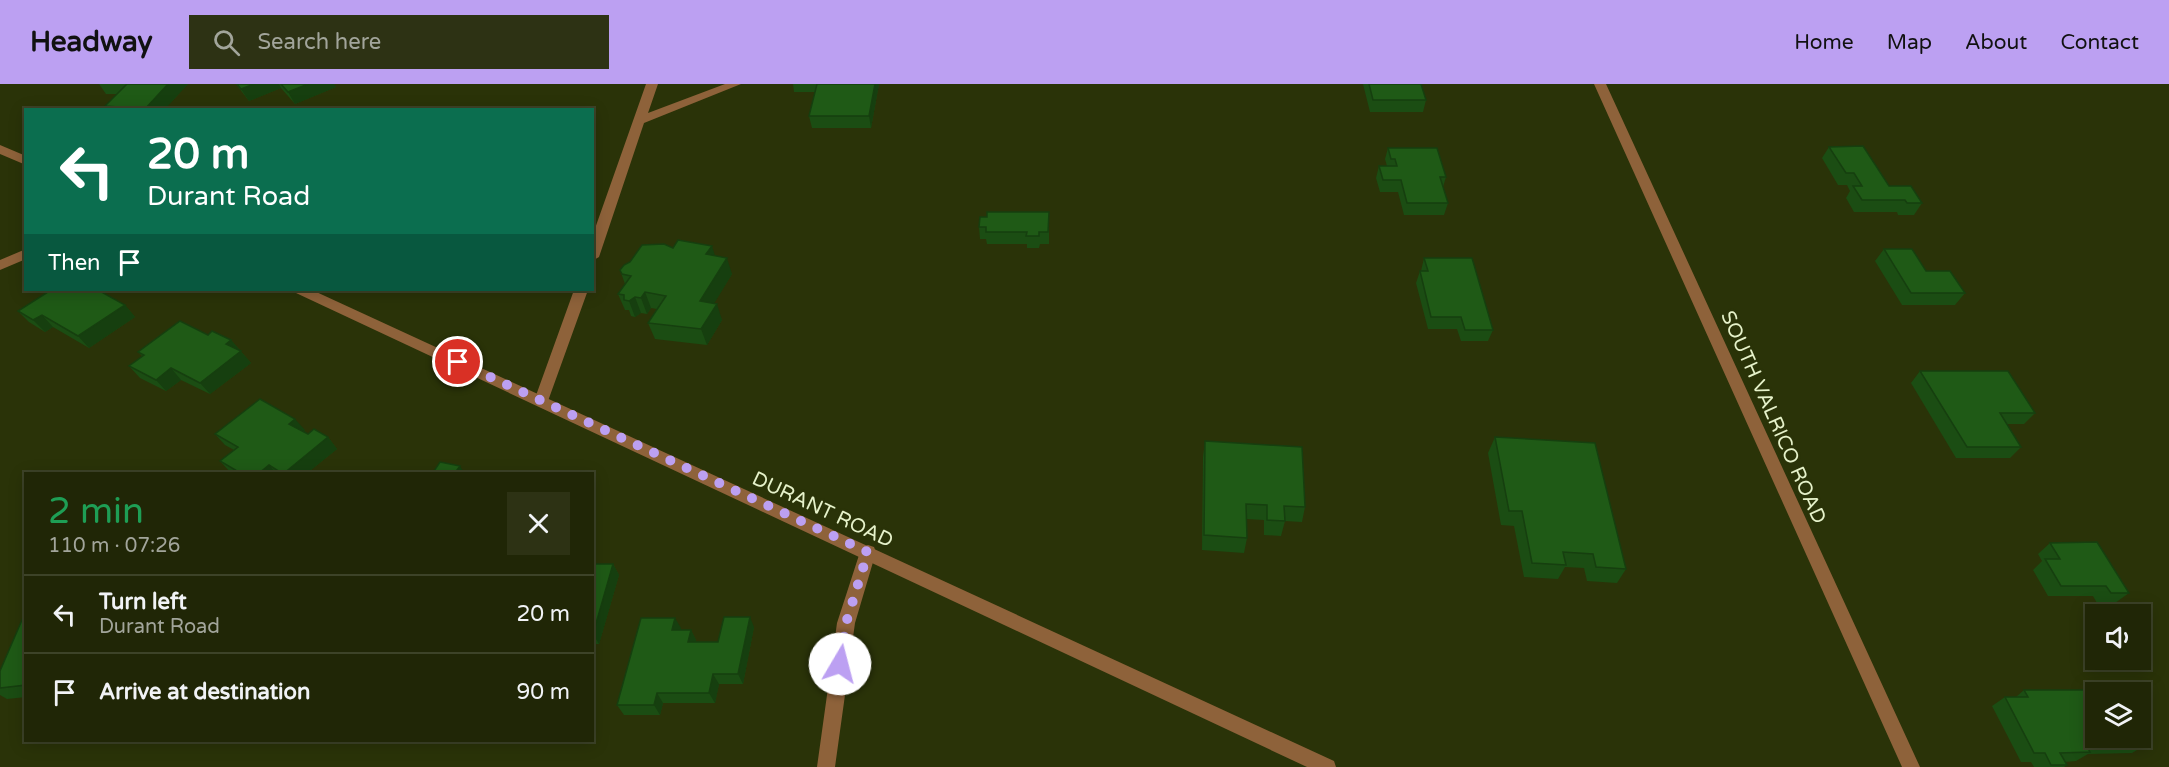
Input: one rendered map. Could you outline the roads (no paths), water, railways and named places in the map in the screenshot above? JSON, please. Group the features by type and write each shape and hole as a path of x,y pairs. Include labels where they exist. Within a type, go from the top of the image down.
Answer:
{"street":[{"path":"594,251 652,84"},
{"path":"704,96 710,84"},
{"path":"639,121 735,84"},
{"name":"SOUTH VALRICO ROAD","path":"1599,84 1911,767"},
{"path":"0,149 24,160"},
{"path":"0,265 24,254"},
{"name":"DURANT ROAD","path":"303,291 1327,767"},
{"path":"541,401 581,291"},
{"path":"826,767 846,623 868,552"}]}
